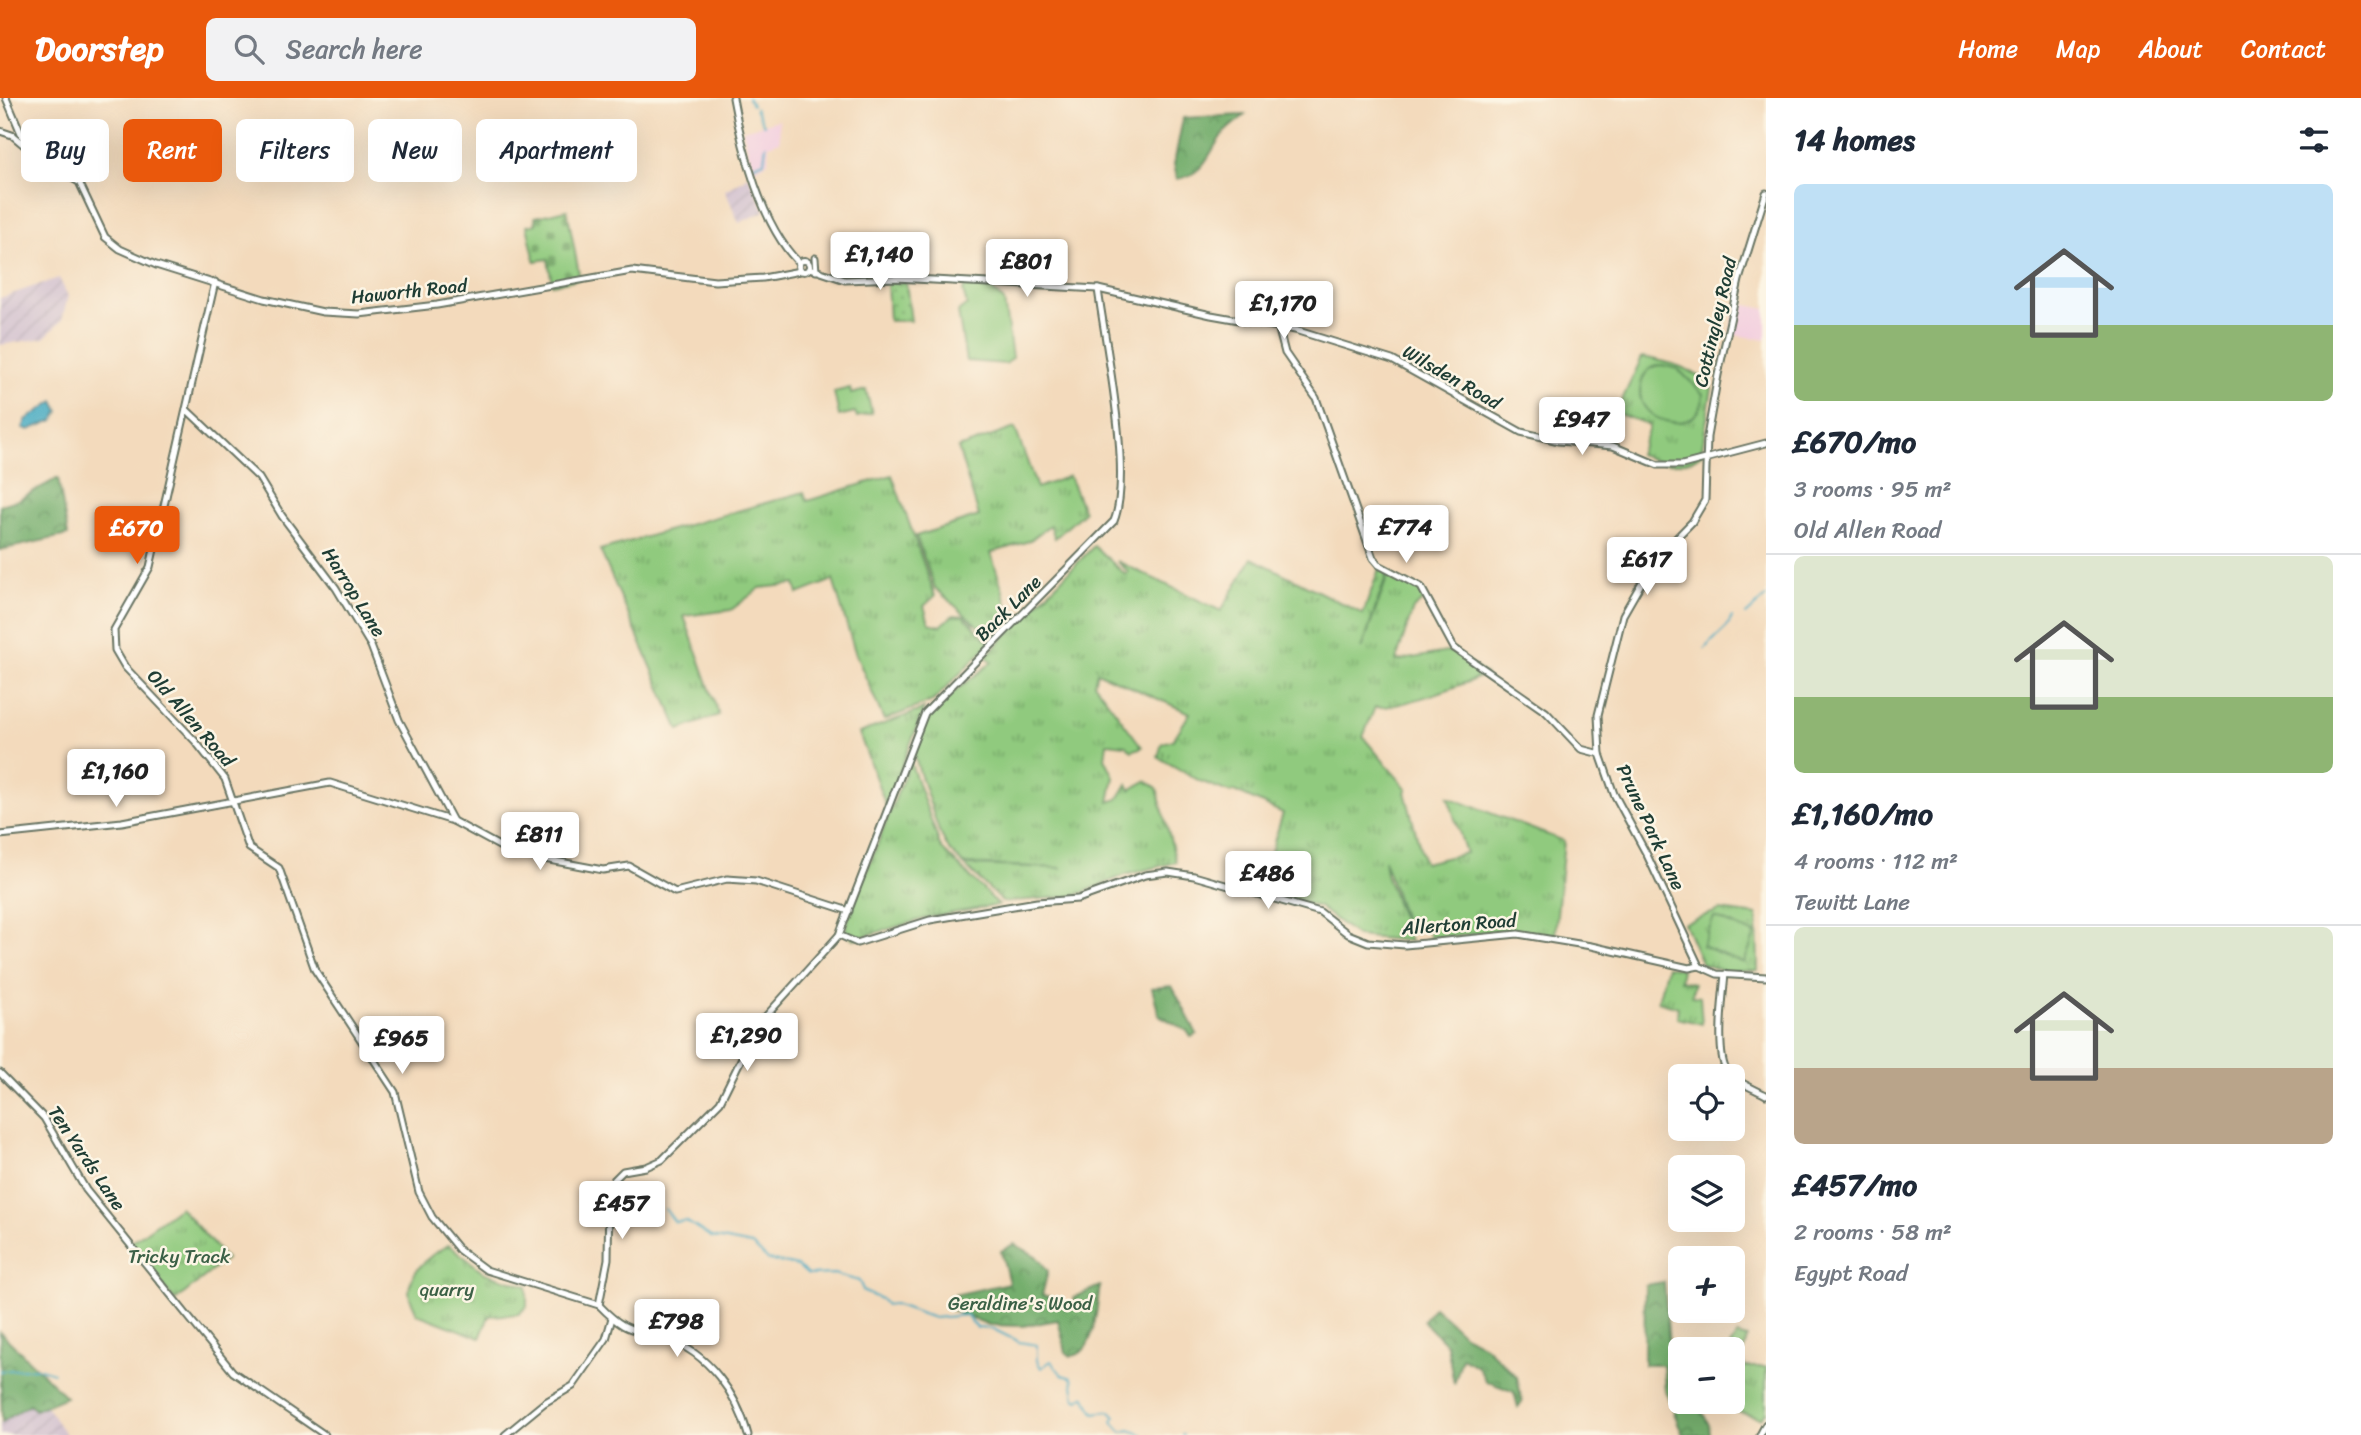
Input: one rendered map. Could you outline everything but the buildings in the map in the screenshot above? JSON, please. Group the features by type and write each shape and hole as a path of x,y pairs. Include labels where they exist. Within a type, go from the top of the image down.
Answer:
{"street":[{"path":"6,98 21,134"},
{"path":"733,98 748,169 780,236 799,263 800,271"},
{"name":"Haworth Road","path":"0,131 12,135 21,143"},
{"name":"Haworth Road","path":"79,182 105,237 112,244 147,261 277,302 338,314 359,314 478,299 632,271 715,281 764,278 809,268"},
{"name":"Cottingley Road","path":"1600,754 1598,715 1623,615 1661,551 1692,522 1706,493 1707,437 1727,332 1753,230 1766,192"},
{"path":"814,258 816,271"},
{"path":"799,263 807,262 809,268 845,280 896,278 1098,289"},
{"name":"Old Allen Road","path":"215,282 149,573 118,620 113,642 125,667 220,772 249,848 256,856 274,863 283,875 294,918 315,970 395,1092 419,1192 432,1217 459,1250 486,1270 600,1305"},
{"name":"Wilsden Road","path":"1098,289 1211,315 1278,326 1392,360 1521,432 1559,441 1613,446 1658,465 1676,466 1706,460"},
{"name":"Back Lane","path":"600,1305 608,1259 610,1186 618,1176 630,1169 646,1167 662,1160 720,1102 758,1025 839,935 925,713 1108,530 1118,512 1119,464 1098,289"},
{"name":"Prune Park Lane","path":"1278,326 1285,353 1316,398 1373,558 1420,587 1454,648 1546,712 1581,749 1600,754 1614,794 1647,855 1699,966"},
{"name":"Harrop Lane","path":"186,409 259,478 282,516 336,588 371,646 399,720 453,821"},
{"path":"1706,460 1766,443"},
{"path":"0,835 122,821 234,803 330,783 453,821 512,853 603,870 629,866 676,892 727,879 756,881 849,911"},
{"name":"Allerton Road","path":"839,935 857,943 930,920 1037,902 1078,900 1145,875 1168,872 1194,876 1320,912 1348,934 1368,942 1405,945 1518,934 1591,946 1689,968 1699,966 1706,971 1766,977"},
{"path":"1725,974 1722,1006 1724,1062 1728,1073 1766,1095"},
{"name":"Ten Yards Lane","path":"0,1073 44,1118 86,1191 233,1372 325,1435"},
{"path":"600,1305 626,1329 664,1339 706,1360 718,1376 748,1435"},
{"path":"505,1435 544,1403 573,1386 606,1339 612,1318"},
{"path":"1760,1435 1766,1424"}],"shaded area":[{"path":"779,120 780,141 769,145 768,162 753,170 743,130"},
{"path":"747,174 765,211 739,223 725,190 745,179"},
{"path":"59,278 68,296 62,320 44,338 0,345 0,298"},
{"path":"1736,303 1766,309 1766,340 1730,334"},
{"path":"30,1404 35,1410 46,1406 66,1435 0,1435 0,1422"}],"green space":[{"path":"1245,115 1223,134 1200,168 1177,179 1174,164 1183,118"},
{"path":"567,210 580,279 552,284 548,259 535,261 527,226 536,224 535,217"},
{"path":"887,282 906,282 911,321 889,321"},
{"path":"965,286 990,287 1004,301 1012,358 1006,364 966,361 958,312 967,305 963,291"},
{"path":"1642,357 1689,370 1712,388 1701,454 1694,459 1670,463 1639,454 1650,425 1616,413"},
{"path":"1662,365 1678,369 1703,394 1700,409 1691,418 1680,422 1667,421 1645,408 1640,396 1643,377 1649,370"},
{"path":"850,388 851,394 866,390 872,413 857,417 855,412 839,416 834,392"},
{"path":"1015,428 1037,488 1069,476 1084,512 1055,538 1050,525 1029,541 991,553 1012,620 994,640 935,588 916,536 979,516 958,448"},
{"path":"892,475 935,596 924,606 929,623 941,626 953,615 964,616 990,643 933,701 884,720 856,655 833,580 798,594 795,584 760,588 731,610 684,616 719,715 679,730 600,550 804,492 807,501"},
{"path":"58,478 68,535 0,550 0,505 18,500"},
{"path":"1094,546 1126,575 1128,572 1117,561 1221,611 1252,558 1363,614 1379,569 1387,573 1362,649 1388,575 1419,589 1424,600 1413,609 1396,661 1452,651 1485,674 1413,701 1375,707 1363,737 1407,789 1405,792 1424,863 1466,853 1448,797 1564,841 1555,935 1510,931 1430,938 1427,923 1406,926 1384,859 1386,874 1410,941 1357,936 1319,907 1259,890 1283,813 1234,791 1231,793 1200,781 1158,757 1162,743 1173,740 1190,713 1097,672 1094,683 1142,747 1132,751 1126,745 1107,743 1105,758 1114,777 1109,802 1118,799 1127,784 1130,790 1146,781 1157,788 1176,862 1125,875 1074,896 1003,902 964,865 1062,868 963,864 949,850 939,831 913,752 928,713 992,662 986,656"},
{"path":"924,709 886,806 859,733"},
{"path":"910,761 941,848 999,905 930,917 854,939 845,934 847,922"},
{"path":"1720,910 1757,915 1758,971 1724,971 1702,964 1684,923"},
{"path":"1714,917 1755,934 1744,963 1702,946"},
{"path":"1667,966 1682,969 1680,980 1694,983 1692,996 1700,997 1702,1024 1677,1018 1678,1007 1658,1001"},
{"path":"1172,986 1197,1034 1191,1037 1187,1031 1159,1015 1152,988"},
{"name":"Tricky Track","path":"180,1207 226,1259 175,1301 129,1244"},
{"name":"Geraldine's Wood","path":"1014,1244 1036,1256 1048,1271 1042,1295 1058,1299 1066,1309 1075,1304 1074,1297 1100,1286 1090,1339 1079,1354 1071,1356 1066,1352 1058,1320 1023,1326 989,1325 947,1308 949,1296 1009,1283 1001,1251"},
{"name":"quarry","path":"449,1245 485,1273 527,1286 527,1306 519,1314 489,1316 480,1338 417,1314 410,1298 411,1281 428,1259"},
{"path":"1664,1282 1668,1337 1668,1398 1663,1365 1644,1365 1645,1285"},
{"path":"1434,1307 1464,1335 1485,1346 1517,1377 1522,1402 1518,1407 1514,1392 1486,1381 1478,1367 1462,1358 1454,1384 1447,1345 1423,1321"},
{"path":"0,1332 66,1397 35,1410 30,1404 2,1422"},
{"path":"1745,1367 1766,1367 1766,1412 1761,1418 1745,1414"},
{"path":"1675,1414 1703,1414 1709,1425 1710,1435 1683,1435"}],"water":[{"path":"54,401 59,411 54,420 29,430 23,428 26,420"}],"waterway":[{"path":"748,98 752,105"},
{"path":"755,108 764,125"},
{"path":"752,166 764,161 766,145"},
{"path":"1746,615 1766,597"},
{"path":"1705,648 1727,627 1732,617"},
{"path":"665,1209 675,1222 686,1221 711,1237 752,1245 768,1260 798,1266 808,1275 834,1274 859,1281 864,1292 881,1299 886,1305 894,1304 934,1318 966,1315 977,1328 993,1329 1019,1342 1037,1345 1037,1361 1041,1368 1051,1361 1062,1375 1072,1378 1075,1398 1079,1400 1084,1396 1094,1413 1109,1411 1115,1417 1112,1421 1122,1432 1130,1430 1143,1435"},
{"path":"0,1371 37,1368 54,1373"}]}
